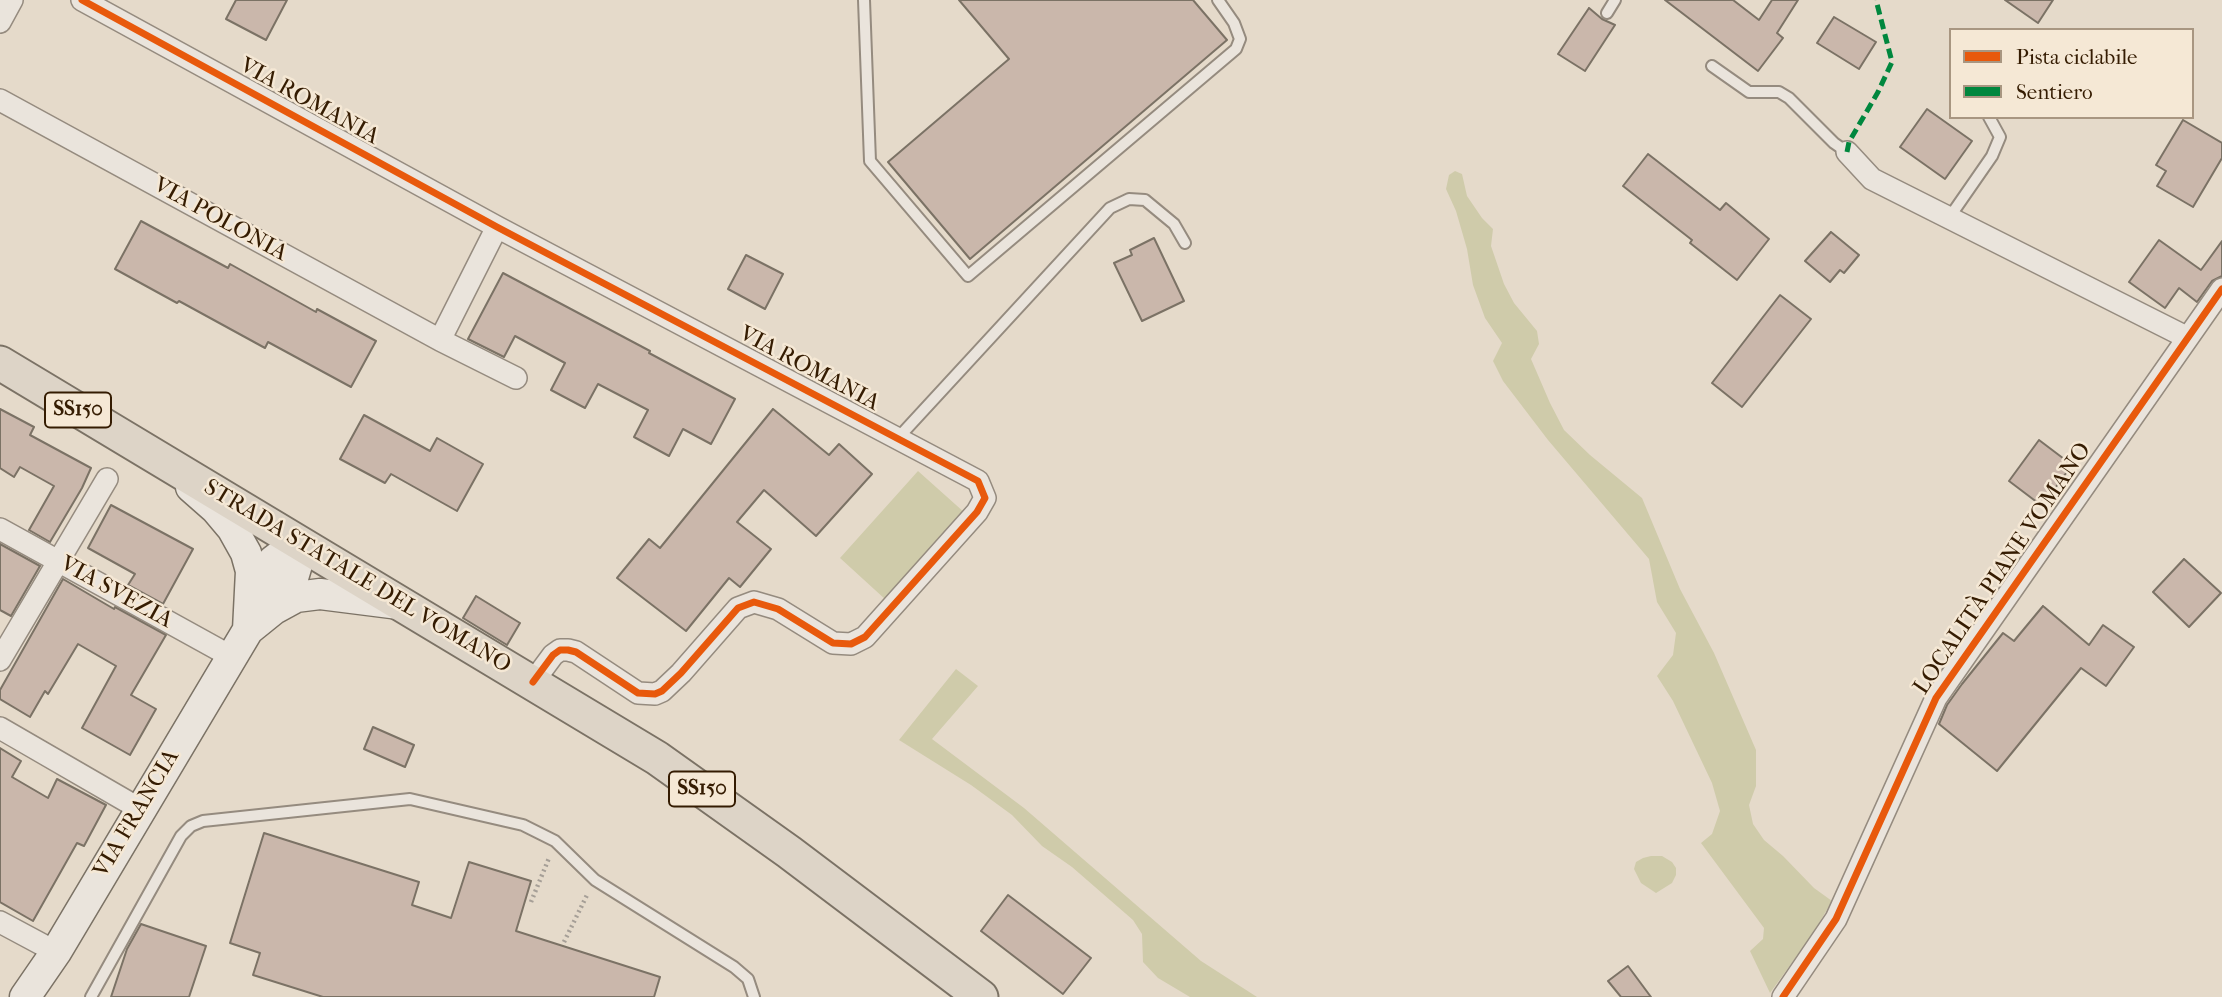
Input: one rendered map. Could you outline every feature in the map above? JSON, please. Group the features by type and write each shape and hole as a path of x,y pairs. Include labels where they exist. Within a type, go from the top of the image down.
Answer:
{"main road":[{"name":"STRADA STATALE DEL VOMANO","path":"0,363 657,758 981,997"},
{"path":"156,457 216,509 232,528 246,553 262,601"},
{"name":"VIA FRANCIA","path":"25,997 56,952 248,630 262,601 273,561 299,541"},
{"name":"VIA FRANCIA","path":"262,601 320,594 406,606"}],"street":[{"path":"0,22 12,0"},
{"name":"VIA ROMANIA","path":"82,0 497,227 978,481 985,498 977,512 865,637 851,644 833,643 778,609 754,602 738,607 681,673 655,694 638,693 576,652 568,650 560,650 553,655 533,682"},
{"name":"VIA POLONIA","path":"0,100 439,340 516,378"},
{"path":"1847,152 1872,179 2186,337"},
{"path":"439,340 497,227"},
{"name":"LOCALITÀ PIANE VOMANO","path":"1783,997 1836,919 1936,698 2222,289"},
{"path":"0,660 107,479"},
{"name":"VIA SVEZIA","path":"0,529 232,656"},
{"path":"0,728 140,809"},
{"path":"0,922 56,952"}],"lane":[{"path":"864,0 870,161 968,276 1236,49 1240,39 1234,23 1218,0"},
{"path":"1607,13 1615,0"},
{"path":"1713,66 1749,92 1779,92 1789,98 1834,143 1847,152"},
{"path":"1948,218 1992,156 2000,137 1990,119"},
{"path":"898,438 1110,208 1129,199 1145,200 1174,224 1185,243"},
{"path":"91,997 181,836 191,826 203,821 410,799 523,825 555,841 595,880 734,967 748,979 754,997"}],"path":[{"path":"531,902 555,841"},
{"path":"564,942 595,880"}],"shaded area":[{"path":"1455,171 1462,174 1467,196 1493,229 1491,246 1504,284 1514,303 1537,331 1539,344 1531,359 1564,430 1642,498 1680,589 1714,653 1756,750 1756,786 1749,805 1753,824 1764,840 1814,888 1832,901 1812,935 1770,993 1750,951 1763,939 1764,928 1701,843 1712,834 1720,811 1712,783 1673,701 1657,676 1673,655 1676,633 1657,602 1649,559 1548,440 1503,381 1493,361 1502,343 1485,318 1473,285 1467,249 1456,211 1446,189 1449,175"},
{"path":"918,471 965,513 886,600 840,558"},
{"path":"956,669 978,686 932,739 1024,808 1201,961 1257,997 1190,997 1158,978 1143,962 1142,934 1133,920 1072,867 1042,846 1012,815 971,785 899,740"},
{"path":"1651,856 1662,856 1676,868 1672,883 1656,893 1641,883 1634,869 1636,862"}],"building":[{"path":"236,0 287,0 266,40 226,19"},
{"path":"959,0 1193,0 1227,40 970,259 888,162 1009,59"},
{"path":"1665,0 1733,0 1759,20 1772,0 1798,0 1777,33 1783,38 1758,71"},
{"path":"2005,0 2053,0 2038,23"},
{"path":"1589,8 1615,25 1585,71 1558,54"},
{"path":"1834,17 1876,42 1859,69 1817,43"},
{"path":"1927,109 1972,141 1945,179 1900,147"},
{"path":"2183,120 2222,143 2222,158 2193,207 2157,186 2166,171 2156,165"},
{"path":"1648,154 1720,210 1726,203 1769,239 1737,280 1690,243 1692,240 1623,186"},
{"path":"141,221 228,268 230,264 316,312 317,309 376,341 351,387 268,342 265,348 115,269"},
{"path":"1831,232 1859,255 1844,273 1840,270 1830,282 1805,261"},
{"path":"1154,238 1184,301 1142,321 1114,263 1132,255 1130,250"},
{"path":"2159,240 2201,270 2222,241 2222,276 2212,281 2197,302 2179,288 2165,308 2129,282"},
{"path":"746,255 783,274 765,309 728,289"},
{"path":"503,273 735,399 711,444 683,429 669,456 634,437 648,410 598,384 585,408 551,390 565,363 515,336 504,357 468,339"},
{"path":"1780,295 1811,319 1742,407 1712,383"},
{"path":"0,409 34,427 30,435 91,468 50,542 29,530 54,486 20,467 14,477 0,468"},
{"path":"773,409 829,455 839,444 872,474 816,536 764,490 737,522 771,549 740,587 729,578 686,631 617,578 649,539 660,548"},
{"path":"364,415 430,451 437,438 483,464 457,511 391,474 385,483 340,459"},
{"path":"2039,440 2072,465 2042,506 2009,481"},
{"path":"111,505 193,549 163,604 128,585 135,574 88,548"},
{"path":"0,544 40,566 11,616 0,610"},
{"path":"2184,559 2221,593 2189,627 2153,592"},
{"path":"63,579 166,635 131,695 156,709 130,755 82,728 116,666 78,644 48,694 45,691 30,717 0,699 0,690"},
{"path":"476,596 520,623 507,645 463,618"},
{"path":"2043,606 2089,645 2103,625 2134,647 2106,686 2081,668 1997,771 1939,724 1947,705 2003,633 2014,641"},
{"path":"373,727 414,745 405,767 364,749"},
{"path":"0,748 21,761 12,777 48,798 57,779 106,805 84,846 77,843 33,921 0,902"},
{"path":"264,833 419,882 412,905 451,918 469,862 531,881 516,931 660,977 654,997 323,997 253,975 260,953 230,943"},
{"path":"1008,895 1091,958 1063,994 981,931"},
{"path":"141,924 206,946 189,997 111,997 127,949"},
{"path":"1628,966 1651,997 1621,997 1608,981"}],"marked path":[{"path":"1847,152 1849,142 1892,62 1876,0"}],"cycle path":[{"path":"82,0 497,227 978,481 985,498 977,512 865,637 851,644 833,643 778,609 754,602 738,608 681,673 655,694 638,693 576,652 568,650 560,650 553,655 533,682"},
{"path":"1783,997 1836,919 1936,698 2222,289"}]}
